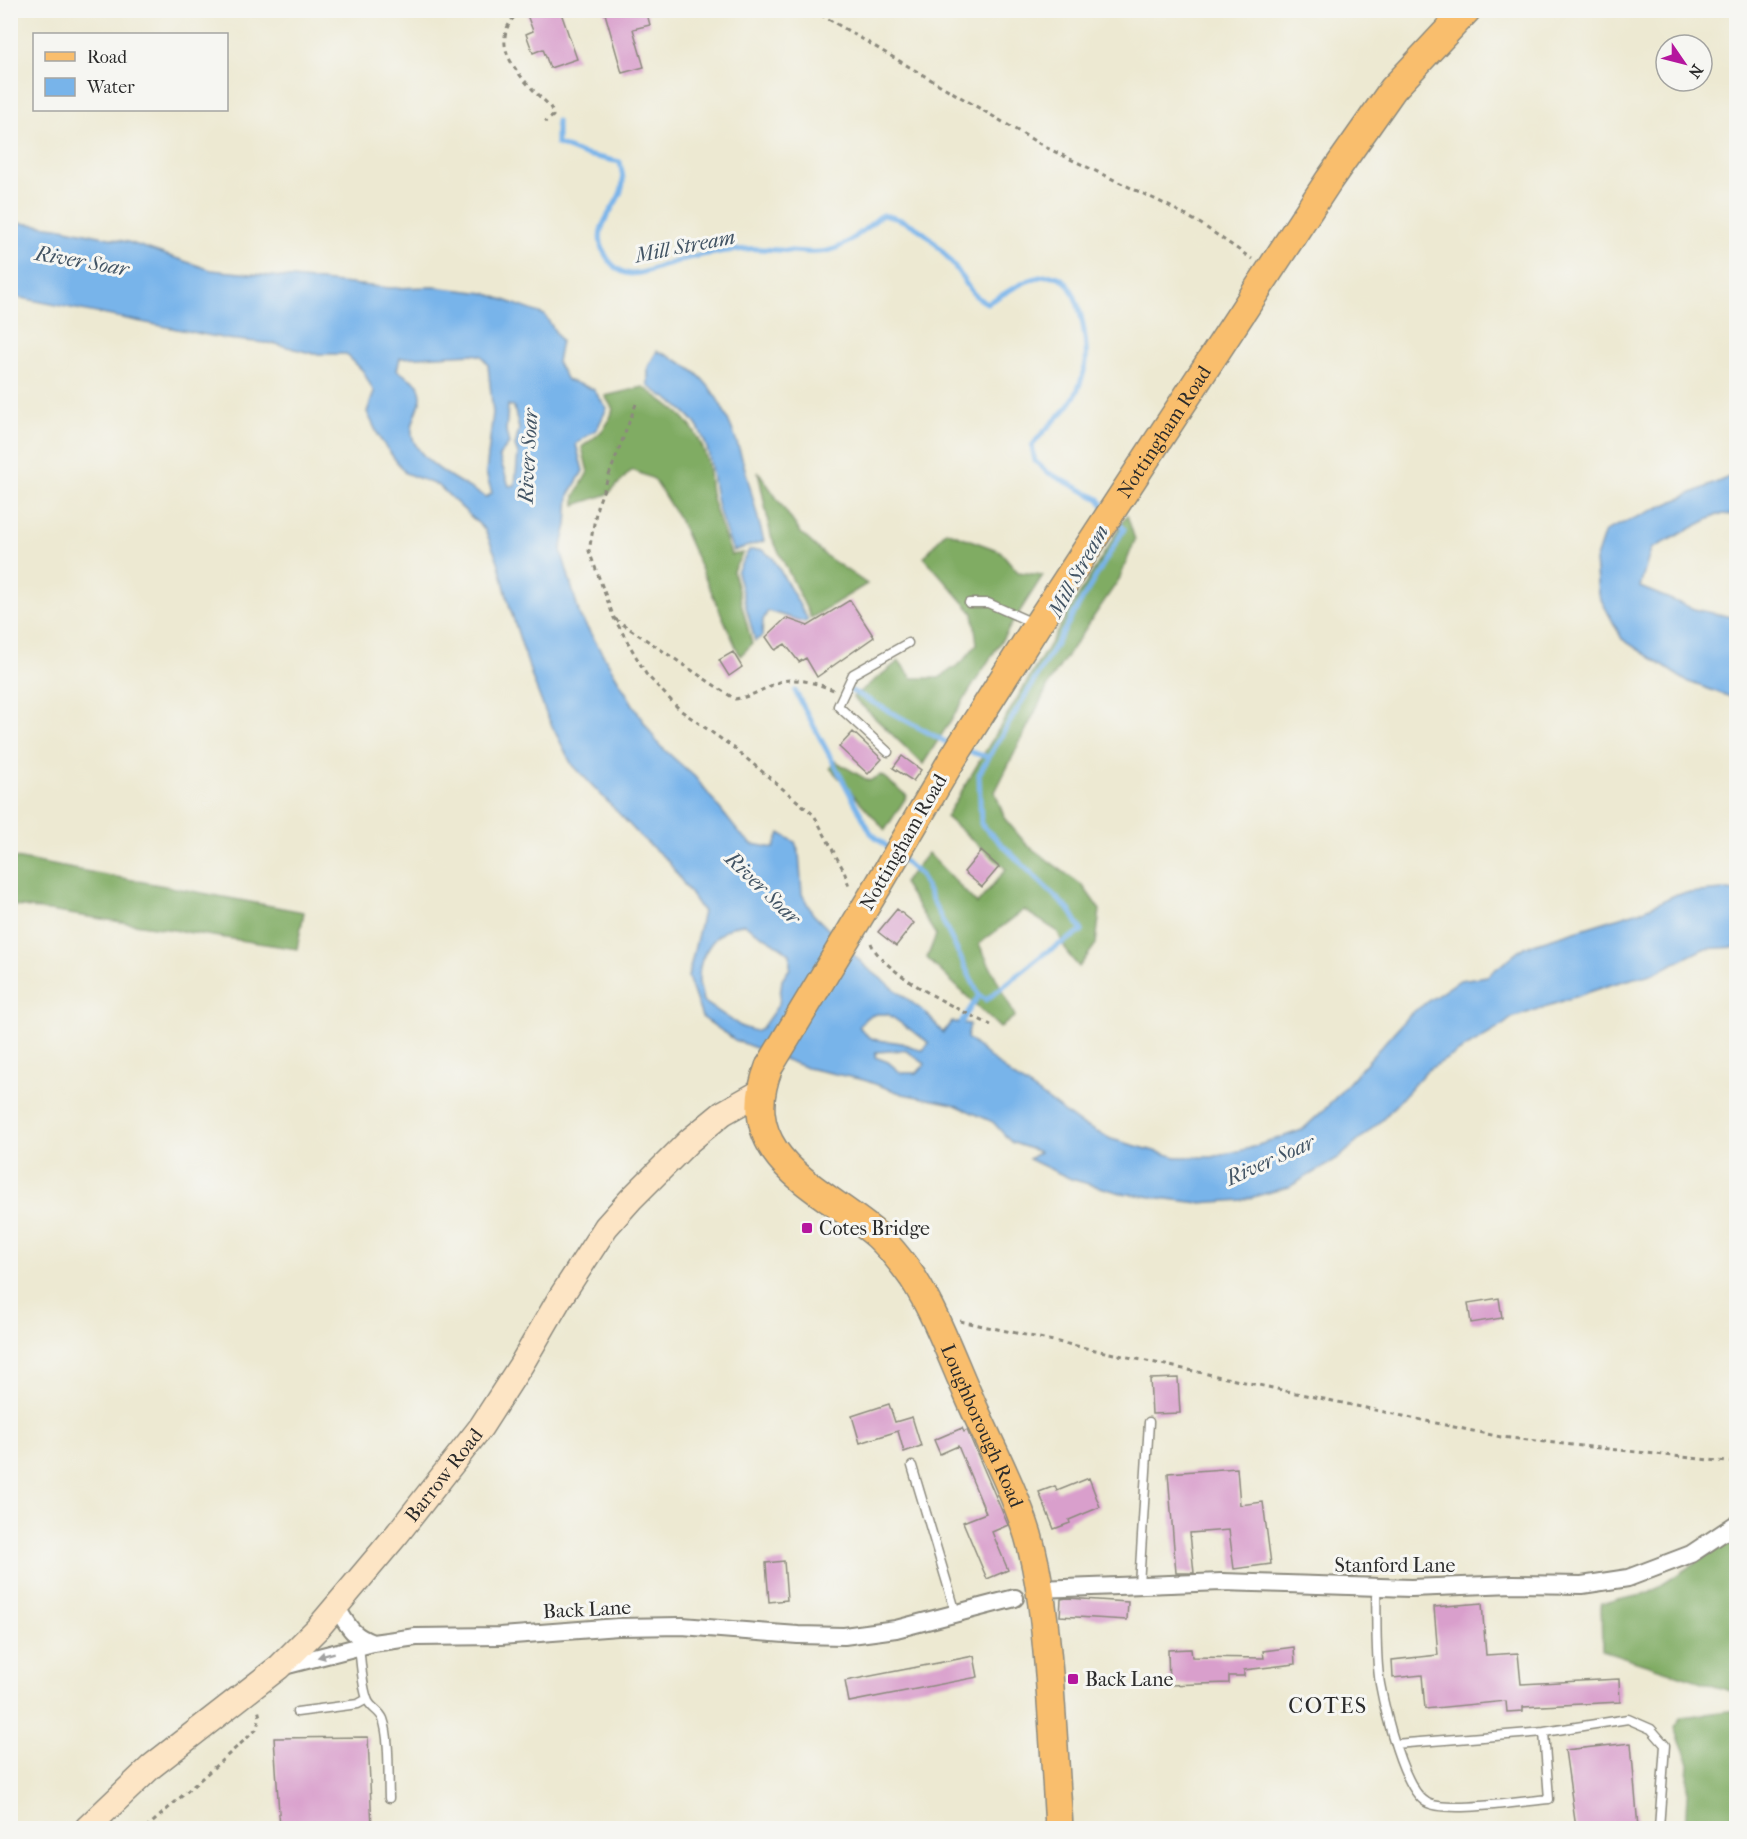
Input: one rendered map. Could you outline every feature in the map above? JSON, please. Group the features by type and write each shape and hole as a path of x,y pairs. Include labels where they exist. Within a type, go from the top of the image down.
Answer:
{"main road":[{"name":"Nottingham Road","path":"765,1079 965,738 1097,532 1372,117 1393,89 1467,10"},
{"name":"Loughborough Road","path":"765,1079 760,1105 765,1134 779,1158 820,1195 879,1237 913,1279 932,1315 1019,1509 1032,1553 1027,1593 1053,1732 1059,1828"},
{"name":"Barrow Road","path":"87,1828 152,1766 255,1687 300,1648 399,1533 481,1427 606,1227 630,1199 689,1142 765,1079"}],"street":[{"name":"Stanford Lane","path":"1027,1593 1221,1582 1411,1588 1513,1584 1582,1585 1628,1578 1691,1554 1737,1524"},
{"name":"Back Lane","path":"279,1667 366,1645 416,1637 500,1636 618,1627 671,1626 844,1636 896,1629 1027,1593"},
{"path":"336,1608 352,1632 366,1645"}],"lane":[{"path":"969,603 988,603 1037,625"},
{"path":"888,752 838,706 853,674 908,643"},
{"path":"1138,1585 1149,1422"},
{"path":"912,1466 956,1613"},
{"path":"1376,1587 1380,1683 1405,1774 1415,1791 1426,1803 1446,1808 1549,1798 1544,1732"},
{"path":"366,1645 367,1699 383,1719 389,1798"},
{"path":"297,1712 358,1704 367,1699"},
{"path":"1395,1744 1544,1732 1628,1719 1651,1729 1665,1745 1659,1828"}],"path":[{"path":"520,10 509,25 504,40 508,56 518,72 552,107 554,116 545,122"},
{"path":"813,10 1045,147 1169,206 1201,224 1270,272"},
{"path":"636,404 597,507 589,551 614,618 646,674 680,710 734,748 814,815 844,871 852,893"},
{"path":"614,618 735,699 747,698 782,681 811,681 844,693"},
{"path":"869,937 873,948 892,968 936,998 991,1025"},
{"path":"932,1315 1501,1437 1737,1463"},
{"path":"146,1828 256,1730 260,1717 255,1687"}],"green space":[{"path":"643,387 674,409 691,426 703,447 714,505 731,555 743,553 733,571 752,644 740,656 679,519 654,479 632,470 608,494 575,505 575,496 588,472 582,447 605,427 613,409 605,396"},
{"path":"758,471 800,532 826,556 867,584 811,618 771,536"},
{"path":"1127,515 1135,540 1120,578 1052,678 995,792 1005,819 1027,845 1083,886 1100,910 1096,944 1079,967 1068,954 1057,931 1024,910 979,944 1015,1016 1000,1028 927,958 936,935 903,883 928,853 977,904 1006,869 946,817"},
{"path":"946,531 1000,551 1018,572 1043,575 923,764 853,697 899,661 912,678 939,678 962,662 977,644 973,613 924,557"},
{"path":"835,761 869,781 881,775 907,796 885,830 830,768"},
{"path":"10,857 304,912 297,949 11,905"},
{"path":"1736,1536 1736,1693 1602,1650 1601,1603 1648,1594"},
{"path":"1736,1710 1736,1828 1685,1828 1689,1763 1675,1728 1682,1717"}],"water":[{"name":"River Soar","path":"10,222 57,227 128,242 211,270 390,288 434,287 485,293 545,315 561,341 557,362 567,380 593,389 607,408 597,429 576,444 583,471 569,495 567,525 561,550 580,616 659,745 695,777 739,833 752,844 774,848 780,833 795,842 799,853 802,894 813,914 866,967 927,1014 943,1033 951,1022 970,1024 967,1038 1012,1076 1079,1123 1111,1139 1176,1157 1212,1157 1247,1149 1302,1130 1327,1107 1410,1014 1460,980 1487,976 1524,947 1646,909 1677,894 1723,890 1736,892 1736,947 1703,949 1655,973 1616,983 1512,1018 1426,1071 1384,1118 1340,1157 1289,1187 1242,1200 1199,1203 1121,1193 1071,1179 1029,1159 1040,1152 1011,1142 993,1122 953,1104 903,1094 864,1080 807,1068 735,1040 702,1017 688,977 703,912 668,861 642,838 571,763 547,716 533,680 498,561 485,530 439,486 405,473 380,439 367,412 374,392 363,371 346,354 314,354 276,344 227,339 11,296","holes":["473,354 482,356 488,365 493,413 486,473 492,493 486,497 439,469 419,450 413,439 412,428 421,394 418,384 397,370 400,358","508,405 514,407 519,429 515,446 518,454 515,485 509,486 499,456 509,444 506,431","744,924 790,954 790,968 782,980 779,1004 762,1028 755,1031 742,1027 703,1001 699,984 699,972 705,953 717,937 734,926","876,1014 888,1014 929,1043 923,1050 901,1043 873,1039 859,1026 866,1018","905,1050 925,1064 917,1073 901,1073 888,1062 875,1057 876,1052"]},
{"path":"657,351 694,371 716,396 742,456 764,541 733,551 719,511 710,459 700,431 685,412 648,386 648,367"},
{"path":"1736,474 1736,515 1719,514 1651,549 1640,587 1694,609 1736,618 1736,699 1686,681 1622,639 1598,594 1595,561 1605,531"},
{"path":"749,550 762,550 773,558 808,620 805,622 768,611 763,620 762,636 755,641 737,572"}],"building":[{"path":"539,10 560,10 577,59 550,68 543,49 533,53 526,34 533,31 527,15"},
{"path":"604,10 646,10 650,25 633,29 644,67 622,73"},
{"path":"850,600 874,637 817,677 806,658 799,662 785,644 775,650 766,637 786,618 808,626"},
{"path":"733,652 742,667 729,676 719,660"},
{"path":"853,732 882,759 868,774 839,747"},
{"path":"902,756 921,770 913,781 893,768"},
{"path":"981,851 999,867 982,887 964,872"},
{"path":"897,909 914,923 896,946 878,932"},
{"path":"1499,1298 1502,1318 1471,1323 1468,1303"},
{"path":"1178,1378 1180,1413 1152,1414 1150,1379"},
{"path":"889,1404 895,1422 912,1417 921,1446 904,1452 898,1431 860,1443 852,1416"},
{"path":"962,1428 964,1432 967,1430 1008,1525 992,1532 1008,1570 987,1579 963,1522 986,1513 958,1446 940,1454 934,1440"},
{"path":"1237,1468 1240,1505 1263,1502 1271,1564 1234,1569 1229,1530 1190,1533 1194,1573 1176,1573 1168,1473"},
{"path":"1089,1478 1100,1507 1054,1529 1039,1492 1055,1486 1057,1491"},
{"path":"784,1561 787,1600 769,1602 766,1563"},
{"path":"1061,1599 1128,1602 1127,1620 1060,1616"},
{"path":"1482,1603 1486,1655 1518,1653 1521,1684 1619,1679 1620,1702 1523,1707 1523,1711 1507,1712 1506,1701 1425,1709 1422,1675 1393,1678 1392,1660 1438,1655 1434,1607"},
{"path":"1294,1647 1295,1664 1244,1670 1244,1676 1229,1676 1229,1683 1169,1685 1168,1650 1191,1649 1192,1657 1264,1658 1263,1651"},
{"path":"974,1656 978,1677 849,1702 845,1681"},
{"path":"368,1737 372,1828 280,1828 274,1738"},
{"path":"1631,1743 1638,1828 1576,1828 1565,1750"}],"waterway":[{"name":"Mill Stream","path":"557,121 557,144 582,154 620,162 623,178 622,189 603,224 601,242 612,264 627,273 642,273 690,258 728,251 747,249 826,251 847,243 882,215 896,218 919,229 946,255 972,292 987,303 1037,278 1055,276 1063,280 1070,288 1080,313 1085,341 1085,365 1080,383 1069,405 1032,446 1035,461 1047,472 1099,499 1104,506"},
{"name":"Mill Stream","path":"961,1023 979,995 986,1000 1045,953 1082,931 1071,912 981,824 979,774 1124,529 1116,520"},
{"path":"795,691 871,833 891,850"},
{"path":"852,691 953,746"},
{"path":"967,751 988,757"},
{"path":"903,860 920,875 979,995"}],"place":[{"name":"Cotes Bridge","path":"807,1228"},
{"name":"Back Lane","path":"1073,1679"}],"district":[{"name":"COTES","path":"1328,1705"}]}
